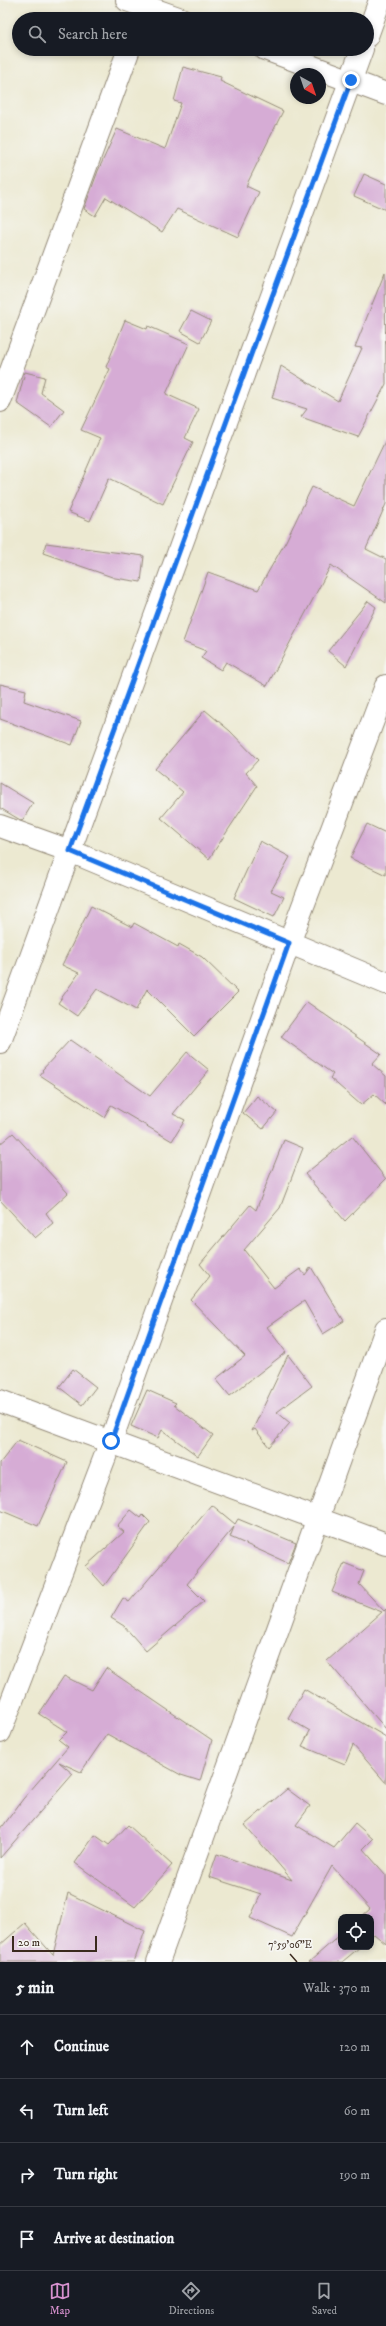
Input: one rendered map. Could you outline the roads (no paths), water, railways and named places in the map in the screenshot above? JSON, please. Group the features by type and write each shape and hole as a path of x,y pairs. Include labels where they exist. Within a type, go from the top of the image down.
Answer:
{"street":[{"path":"374,17 380,0"},
{"path":"138,8 154,12"},
{"path":"0,401 126,56"},
{"path":"284,56 386,94"},
{"path":"0,1042 360,56"},
{"path":"0,1732 111,1441 289,943 386,686"},
{"path":"0,826 70,851 386,983"},
{"path":"158,1962 386,1329"},
{"path":"0,1401 386,1544"}]}
